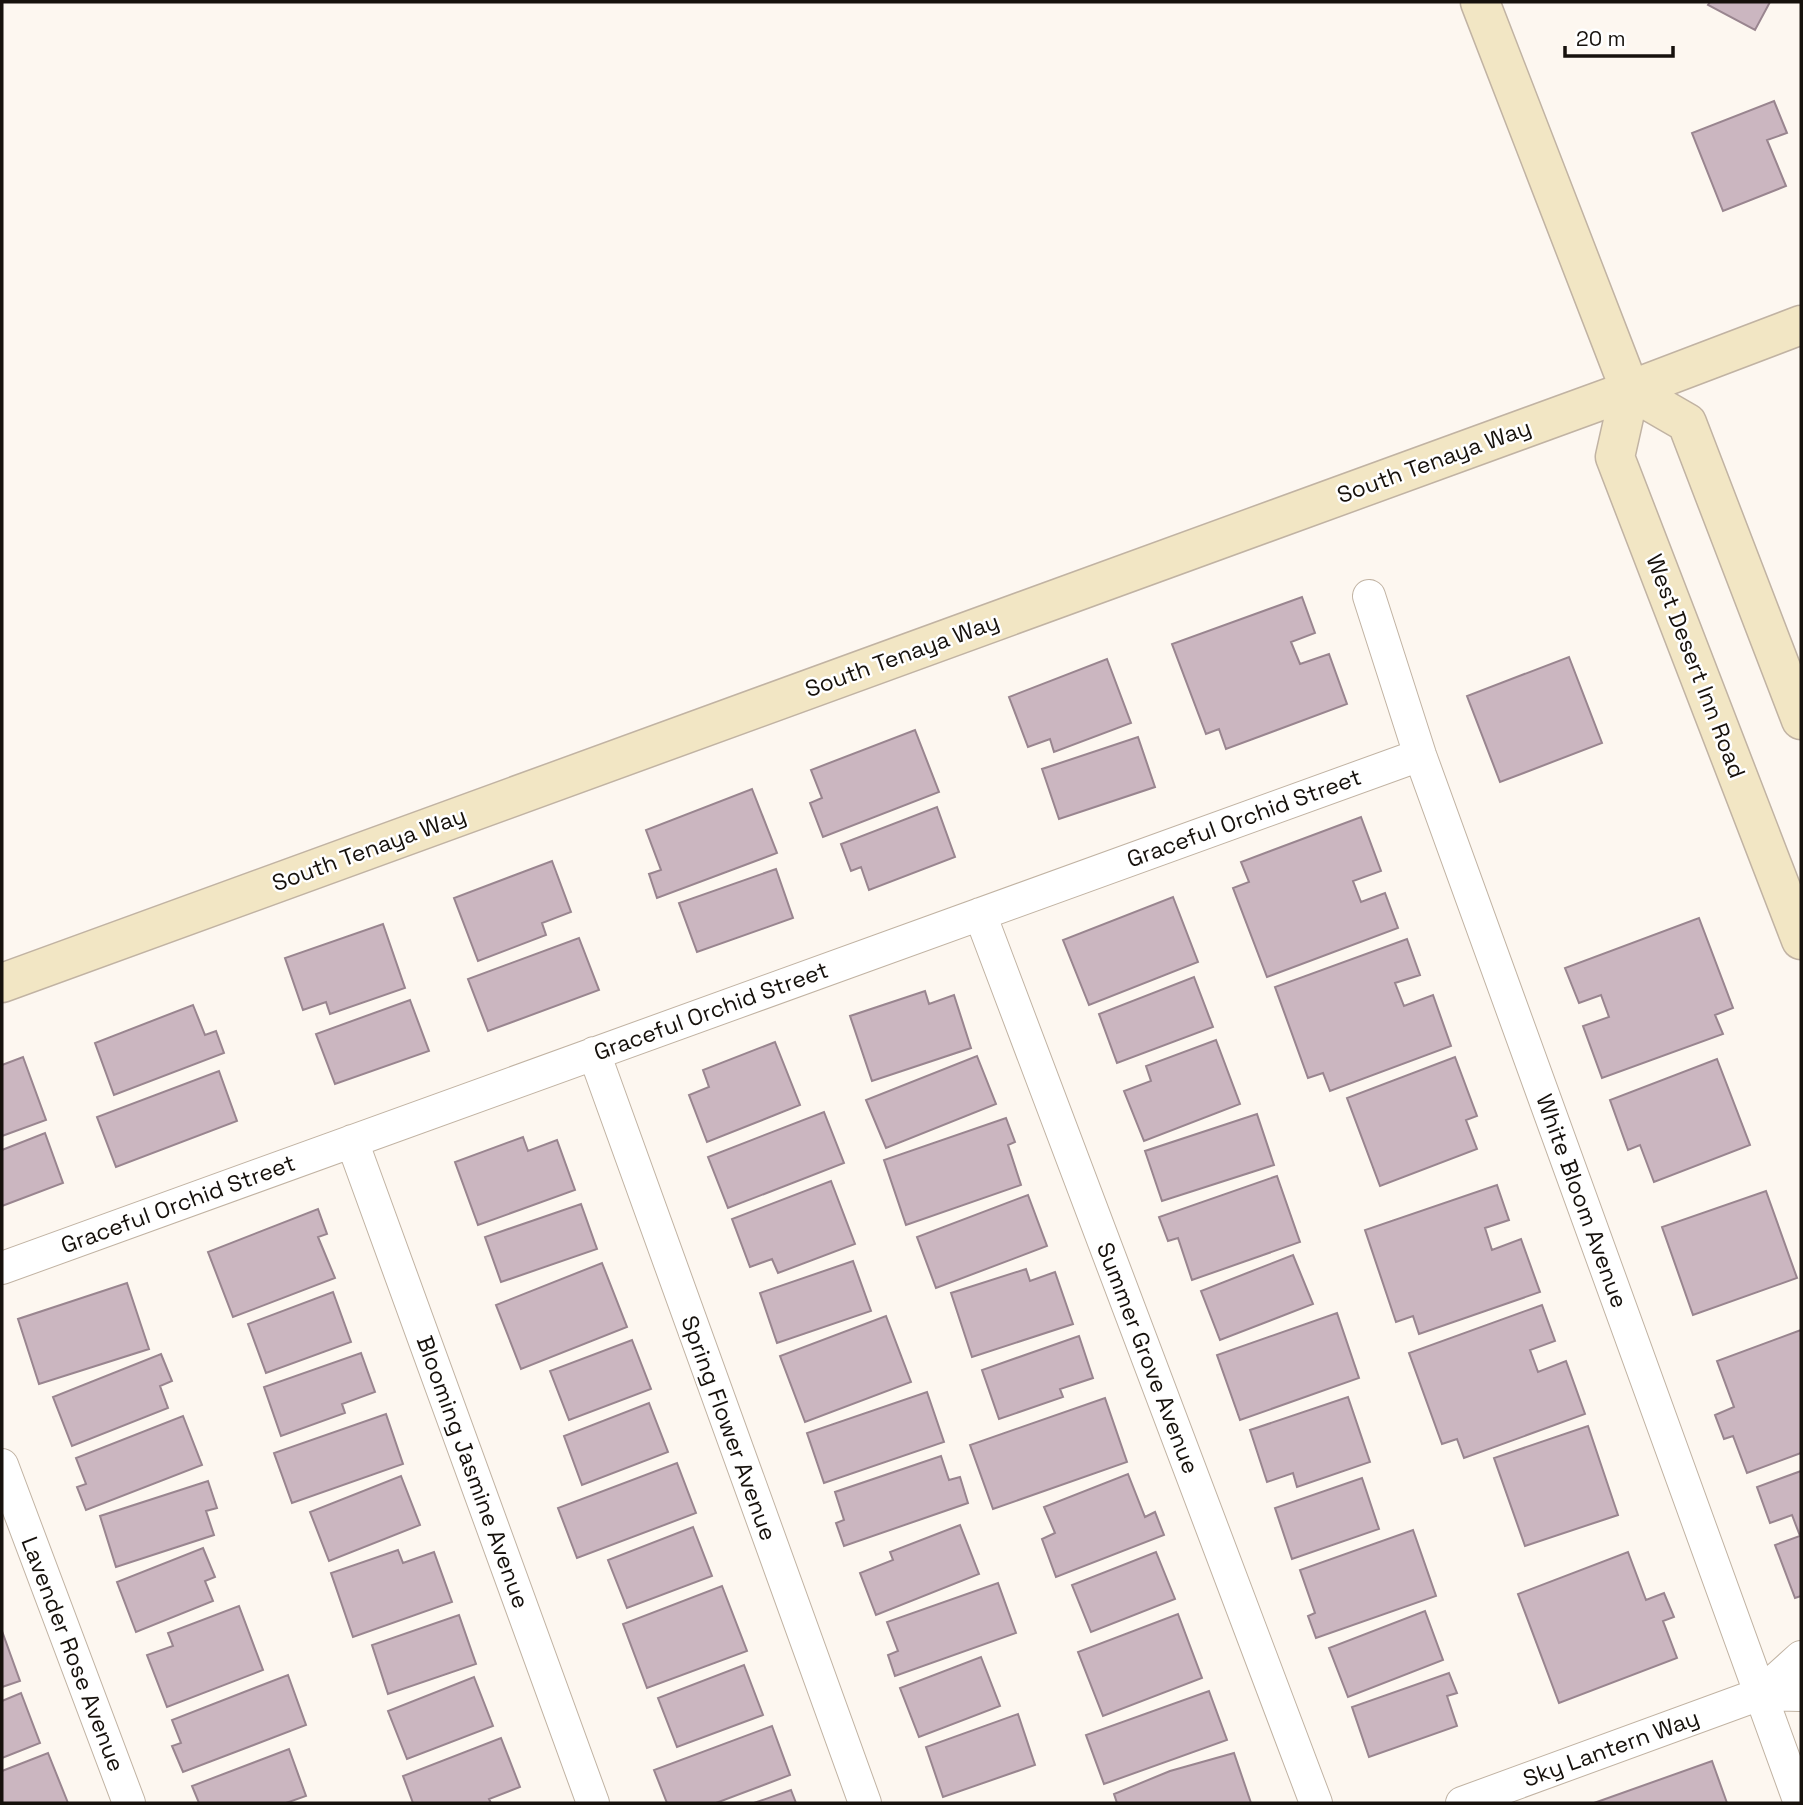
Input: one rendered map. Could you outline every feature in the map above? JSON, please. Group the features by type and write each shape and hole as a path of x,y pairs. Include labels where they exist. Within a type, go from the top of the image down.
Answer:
{"street":[{"path":"1480,2 1630,390 1687,423 1801,720"},
{"name":"South Tenaya Way","path":"2,983 1630,390 1801,325"},
{"name":"West Desert Inn Road","path":"1630,390 1615,457 1801,940"},
{"name":"White Bloom Avenue","path":"1369,596 1420,755 1800,1803"},
{"name":"Graceful Orchid Street","path":"2,1268 1420,755"},
{"name":"Summer Grove Avenue","path":"980,914 1316,1803"},
{"name":"Spring Flower Avenue","path":"594,1053 865,1803"},
{"name":"Blooming Jasmine Avenue","path":"352,1141 593,1803"},
{"name":"Lavender Rose Avenue","path":"2,1465 129,1803"},
{"name":"Sky Lantern Way","path":"1760,1694 1801,1657"},
{"name":"Sky Lantern Way","path":"1462,1803 1760,1694 1801,1695"}],"building":[{"path":"1710,2 1770,2 1755,30 1708,5"},
{"path":"1774,101 1787,133 1767,140 1786,186 1723,211 1692,133"},
{"path":"1302,597 1315,633 1291,642 1300,664 1329,654 1347,704 1226,749 1219,729 1206,734 1172,644"},
{"path":"1569,657 1602,743 1500,782 1467,696"},
{"path":"1107,659 1131,723 1054,752 1050,739 1028,747 1009,697"},
{"path":"915,730 939,792 823,837 810,803 822,798 811,770"},
{"path":"1138,737 1155,787 1059,819 1042,769"},
{"path":"752,789 777,853 657,898 649,874 661,870 646,830"},
{"path":"937,807 955,857 869,890 861,867 851,871 841,844"},
{"path":"1361,817 1381,871 1353,881 1361,902 1385,893 1398,928 1267,977 1233,888 1249,882 1241,862"},
{"path":"552,861 571,912 542,923 546,935 478,961 454,898"},
{"path":"776,869 793,918 697,952 679,903"},
{"path":"1173,897 1198,962 1089,1005 1063,940"},
{"path":"1699,918 1733,1008 1715,1015 1723,1034 1602,1078 1583,1026 1609,1017 1601,995 1579,1003 1565,968"},
{"path":"383,924 405,988 330,1014 326,1002 303,1010 285,958"},
{"path":"579,938 599,990 488,1031 468,979"},
{"path":"1407,939 1420,975 1395,983 1404,1006 1433,995 1451,1046 1330,1091 1323,1073 1308,1078 1275,987"},
{"path":"1194,977 1213,1027 1117,1063 1099,1014"},
{"path":"925,991 929,1004 954,995 971,1048 872,1081 850,1016"},
{"path":"410,1000 429,1051 335,1084 316,1034"},
{"path":"193,1005 205,1035 216,1031 224,1053 114,1095 95,1043"},
{"path":"1216,1040 1240,1104 1144,1141 1124,1091 1151,1081 1146,1066"},
{"path":"775,1042 800,1105 707,1142 689,1095 709,1087 703,1070"},
{"path":"977,1056 996,1104 886,1148 866,1100"},
{"path":"23,1057 46,1120 2,1136 2,1065"},
{"path":"1455,1057 1477,1116 1466,1120 1477,1149 1380,1186 1347,1098"},
{"path":"1717,1059 1750,1145 1654,1182 1640,1145 1628,1150 1610,1100"},
{"path":"219,1071 237,1121 116,1167 97,1117"},
{"path":"824,1112 844,1163 728,1208 708,1157"},
{"path":"1257,1114 1274,1165 1162,1201 1145,1151"},
{"path":"1006,1118 1015,1142 1008,1145 1021,1185 906,1225 884,1160"},
{"path":"45,1133 63,1183 2,1206 2,1150"},
{"path":"523,1137 528,1151 557,1140 575,1190 478,1225 455,1162"},
{"path":"1277,1176 1300,1242 1192,1280 1178,1238 1168,1241 1159,1217"},
{"path":"831,1181 855,1244 778,1273 772,1259 750,1267 732,1219"},
{"path":"1497,1185 1509,1220 1485,1228 1492,1250 1521,1239 1540,1292 1419,1334 1413,1316 1396,1322 1365,1230"},
{"path":"1766,1191 1797,1278 1693,1315 1662,1227"},
{"path":"1028,1195 1047,1246 936,1288 917,1237"},
{"path":"581,1204 597,1249 501,1282 485,1237"},
{"path":"318,1209 327,1234 318,1237 335,1278 233,1317 208,1252"},
{"path":"1293,1255 1313,1304 1220,1340 1201,1291"},
{"path":"853,1261 871,1311 777,1343 760,1293"},
{"path":"602,1263 627,1327 521,1369 496,1305"},
{"path":"1026,1269 1030,1281 1055,1272 1073,1324 972,1357 951,1293"},
{"path":"127,1283 149,1349 39,1384 18,1319"},
{"path":"333,1292 351,1342 266,1373 248,1324"},
{"path":"1542,1305 1555,1341 1530,1350 1538,1372 1566,1361 1585,1414 1464,1458 1457,1439 1442,1444 1409,1353"},
{"path":"1337,1313 1359,1378 1240,1420 1217,1355"},
{"path":"886,1316 911,1382 805,1422 780,1356"},
{"path":"1801,1330 1801,1453 1747,1473 1733,1436 1724,1439 1715,1415 1734,1407 1717,1361"},
{"path":"1079,1336 1093,1378 1060,1389 1063,1397 999,1419 982,1370"},
{"path":"632,1340 651,1389 569,1420 550,1371"},
{"path":"361,1353 375,1392 342,1404 345,1413 281,1436 264,1387"},
{"path":"161,1354 172,1381 160,1386 168,1408 72,1446 53,1397"},
{"path":"927,1392 944,1442 824,1483 807,1433"},
{"path":"1348,1397 1370,1462 1297,1487 1293,1473 1267,1482 1250,1430"},
{"path":"1105,1398 1127,1462 993,1509 970,1445"},
{"path":"649,1403 668,1452 582,1485 564,1436"},
{"path":"386,1414 403,1464 292,1503 274,1453"},
{"path":"183,1416 202,1465 86,1510 77,1487 86,1484 76,1458"},
{"path":"1588,1426 1618,1515 1525,1546 1494,1458"},
{"path":"941,1456 949,1480 960,1477 968,1503 844,1546 836,1523 844,1520 835,1492"},
{"path":"677,1463 696,1513 577,1558 558,1508"},
{"path":"1801,1471 1801,1596 1795,1598 1775,1545 1800,1536 1792,1515 1770,1523 1757,1487"},
{"path":"1128,1474 1145,1517 1155,1512 1164,1535 1056,1577 1042,1539 1055,1533 1044,1507"},
{"path":"401,1476 420,1525 329,1561 310,1512"},
{"path":"1362,1478 1379,1529 1292,1559 1275,1508"},
{"path":"208,1481 217,1508 206,1511 214,1535 116,1567 100,1516"},
{"path":"960,1525 979,1574 876,1615 860,1573 893,1560 890,1552"},
{"path":"693,1527 712,1576 627,1608 608,1560"},
{"path":"1413,1530 1436,1596 1316,1638 1308,1616 1315,1613 1300,1570"},
{"path":"203,1548 215,1577 205,1581 213,1601 136,1632 117,1582"},
{"path":"398,1550 403,1563 434,1552 452,1602 353,1637 331,1573"},
{"path":"1156,1552 1175,1599 1091,1632 1072,1585"},
{"path":"1628,1552 1646,1600 1664,1593 1674,1617 1663,1621 1677,1658 1559,1703 1518,1594"},
{"path":"998,1583 1016,1633 895,1676 888,1655 898,1651 887,1622"},
{"path":"722,1586 747,1651 647,1688 623,1624"},
{"path":"239,1606 263,1670 167,1707 147,1655 173,1646 168,1633"},
{"path":"1425,1611 1443,1660 1348,1697 1329,1648"},
{"path":"1178,1614 1202,1678 1103,1716 1078,1652"},
{"path":"459,1615 476,1664 388,1694 372,1645"},
{"path":"2,1631 20,1681 2,1687"},
{"path":"981,1657 1000,1706 919,1737 900,1688"},
{"path":"744,1665 763,1715 677,1747 658,1698"},
{"path":"1449,1673 1457,1693 1447,1696 1457,1726 1369,1757 1352,1707"},
{"path":"288,1675 306,1725 183,1772 172,1746 181,1743 172,1720"},
{"path":"474,1677 493,1726 407,1759 388,1711"},
{"path":"1209,1691 1227,1740 1104,1784 1086,1735"},
{"path":"21,1693 40,1743 2,1758 2,1701"},
{"path":"1018,1714 1035,1765 943,1797 926,1747"},
{"path":"772,1726 790,1775 716,1803 667,1803 654,1770"},
{"path":"501,1738 520,1787 489,1799 491,1803 413,1803 403,1776"},
{"path":"289,1749 306,1796 286,1803 199,1803 192,1786"},
{"path":"48,1753 68,1803 2,1803 2,1771"},
{"path":"1234,1753 1251,1803 1117,1803 1114,1794 1170,1771"},
{"path":"1712,1761 1727,1803 1594,1803"},
{"path":"791,1790 796,1803 754,1803"}]}
